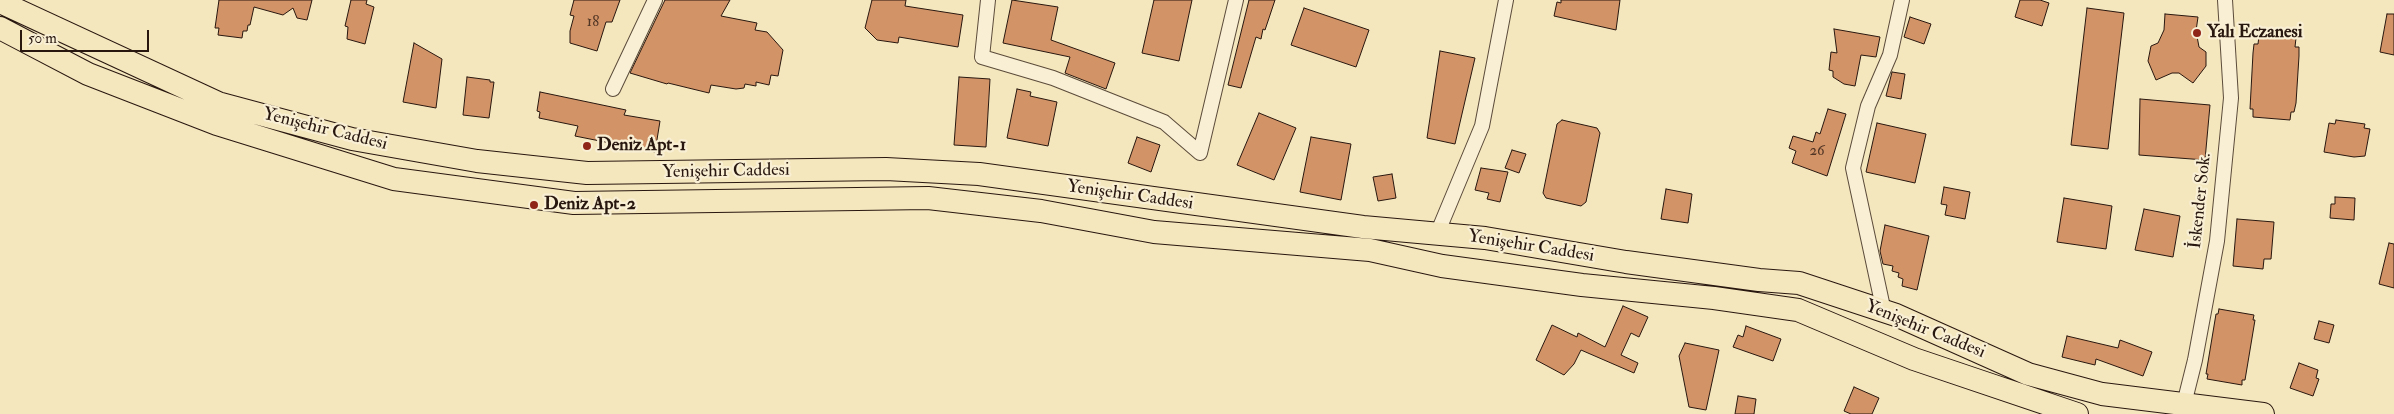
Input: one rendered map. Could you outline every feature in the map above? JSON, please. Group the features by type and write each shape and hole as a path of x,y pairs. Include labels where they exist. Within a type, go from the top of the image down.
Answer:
{"main road":[{"name":"Yenişehir Caddesi","path":"0,2 218,103 352,139 478,161 587,173 886,169 979,174 1363,227 1485,238 1680,270 1799,283 1884,312 2028,374 2102,394 2263,414"},
{"name":"Yenişehir Caddesi","path":"0,28 88,74 217,124 394,179 574,203 928,198 1041,211 1154,232 1370,250 1442,266 1582,284 1714,298 1798,310 1914,359 2077,414"}],"street":[{"path":"613,89 655,0"},
{"path":"988,0 982,57 1053,78 1164,122 1200,153 1236,0"},
{"path":"1437,234 1482,126 1506,0"},
{"path":"1884,312 1853,168 1868,106 1890,55 1902,0"},
{"name":"İskender Sok.","path":"2184,404 2195,360 2217,241 2231,98 2225,0"}],"building":[{"path":"219,0 312,0 307,20 297,18 293,8 283,15 254,7 250,25 248,25 247,31 243,31 242,38 218,35 219,28 215,28"},
{"path":"351,0 367,0 366,4 374,7 365,44 347,39 348,27 345,26"},
{"path":"574,0 620,0 612,22 606,22 597,51 570,43 570,31 574,16 570,15"},
{"path":"665,0 730,0 721,16 757,23 755,30 767,32 783,50 778,76 771,75 769,85 756,82 756,86 745,84 744,88 736,89 711,85 709,93 667,84 630,73"},
{"path":"872,0 906,0 905,6 963,15 958,47 899,37 898,43 877,40 865,28"},
{"path":"1012,0 1058,7 1051,40 1115,63 1106,89 1065,73 1070,57 1003,43"},
{"path":"1154,0 1192,0 1179,61 1142,53"},
{"path":"1249,0 1275,0 1261,39 1256,37 1241,88 1228,85"},
{"path":"1561,0 1620,0 1616,30 1554,16 1557,2 1561,3"},
{"path":"2020,0 2040,0 2049,3 2042,26 2015,17"},
{"path":"1304,8 1369,30 1356,67 1291,45"},
{"path":"2087,8 2124,13 2108,149 2071,145"},
{"path":"2165,14 2198,17 2196,31 2199,47 2206,52 2206,66 2193,83 2179,73 2172,73 2156,80 2148,61 2151,46 2158,43 2164,30"},
{"path":"2387,14 2394,14 2394,55 2380,52"},
{"path":"1910,17 1931,24 1924,44 1904,37"},
{"path":"1834,29 1880,37 1876,57 1861,55 1855,86 1844,84 1833,77 1833,71 1829,70 1831,52 1837,53"},
{"path":"2259,36 2296,38 2295,47 2299,47 2299,56 2296,103 2294,112 2291,112 2290,120 2253,117 2253,109 2250,109 2254,44 2258,44"},
{"path":"414,43 442,59 436,108 403,102"},
{"path":"1440,51 1475,58 1455,144 1427,138"},
{"path":"1892,72 1905,74 1901,99 1886,96"},
{"path":"467,77 494,82 489,118 463,115"},
{"path":"959,77 990,79 986,147 954,145"},
{"path":"1017,89 1031,92 1030,96 1057,102 1048,146 1007,138"},
{"path":"540,92 626,110 624,115 660,121 655,152 575,136 578,126 539,118 540,112 537,111"},
{"path":"2140,99 2210,105 2205,160 2139,155"},
{"path":"1828,109 1846,114 1827,176 1792,163 1796,151 1789,148 1793,136 1813,142 1816,132 1820,134"},
{"path":"1259,113 1296,128 1274,180 1237,165"},
{"path":"1562,120 1597,128 1600,133 1586,202 1581,206 1546,198 1543,193 1557,124"},
{"path":"2336,120 2365,124 2364,128 2370,129 2365,156 2354,157 2324,152 2329,123 2335,124"},
{"path":"1877,123 1926,134 1915,183 1866,172"},
{"path":"1137,137 1160,145 1151,172 1128,163"},
{"path":"1311,137 1351,144 1341,200 1300,192"},
{"path":"1512,150 1526,154 1519,173 1505,168"},
{"path":"1481,168 1508,172 1500,202 1487,199 1489,193 1475,190"},
{"path":"1392,174 1396,198 1378,201 1373,177"},
{"path":"1944,187 1970,192 1965,219 1945,215 1947,205 1941,204"},
{"path":"1666,189 1692,194 1688,223 1661,219"},
{"path":"2335,197 2355,198 2354,220 2330,218 2331,204 2335,204"},
{"path":"2064,198 2112,206 2106,249 2057,242"},
{"path":"2144,209 2180,216 2173,257 2135,250"},
{"path":"2237,219 2274,222 2271,259 2264,259 2263,269 2233,266"},
{"path":"1885,225 1929,236 1917,290 1902,286 1903,279 1898,277 1899,273 1892,271 1893,266 1883,264 1880,251"},
{"path":"2389,243 2394,244 2394,288 2379,284"},
{"path":"1623,306 1648,317 1639,337 1631,333 1621,355 1638,363 1634,373 1581,350 1574,364 1564,375 1536,360 1552,325 1577,337 1578,333 1605,347"},
{"path":"2219,309 2254,315 2253,320 2255,320 2245,380 2242,380 2242,385 2207,379 2208,374 2206,374 2216,314 2218,314"},
{"path":"2319,321 2334,325 2329,343 2314,339"},
{"path":"1746,326 1781,339 1773,361 1733,347 1738,335 1743,337"},
{"path":"2067,336 2118,348 2120,340 2152,352 2143,376 2096,359 2095,365 2062,357"},
{"path":"1685,343 1719,350 1706,410 1689,407 1679,356"},
{"path":"2299,363 2318,370 2316,378 2319,379 2313,396 2290,388"},
{"path":"1854,387 1879,398 1872,414 1851,414 1844,411"},
{"path":"1738,396 1756,399 1754,414 1735,414"}],"place":[{"name":"Yalı Eczanesi","path":"2197,33"},
{"name":"Deniz Apt-1","path":"587,146"},
{"name":"Deniz Apt-2","path":"534,205"}]}
